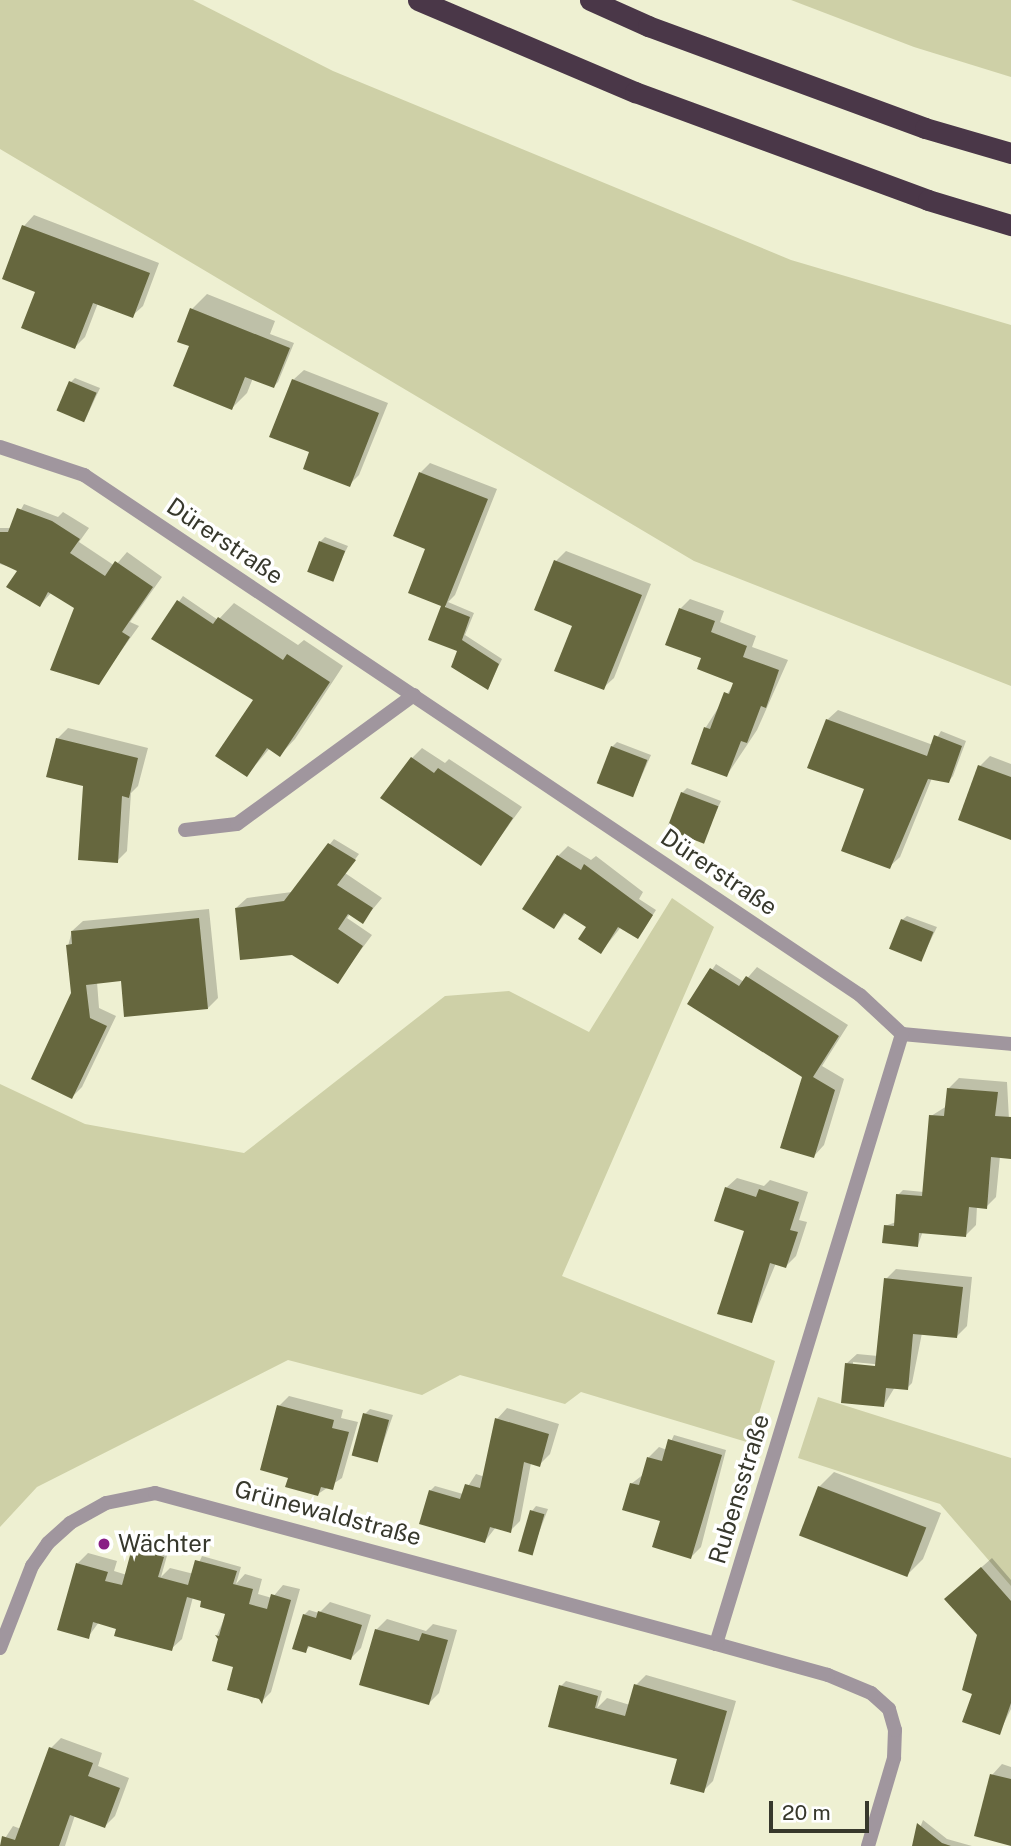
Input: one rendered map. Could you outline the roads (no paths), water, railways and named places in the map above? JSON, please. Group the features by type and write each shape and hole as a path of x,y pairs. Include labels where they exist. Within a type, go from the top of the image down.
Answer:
{"highway":[{"path":"418,0 635,92 928,200 1011,225"},
{"path":"590,0 925,128 1011,153"}],"street":[{"name":"Dürerstraße","path":"0,447 84,475 860,995 901,1034"},
{"path":"185,830 237,824 414,695"},
{"path":"901,1034 1011,1044"},
{"name":"Rubensstraße","path":"716,1644 901,1034"},
{"name":"Grünewaldstraße","path":"0,1648 32,1566 48,1543 70,1523 106,1503 155,1493 716,1644"},
{"path":"716,1644 828,1675 871,1693 889,1709 895,1730 894,1758 867,1846"}],"place":[{"name":"Wächter","path":"104,1544"}]}
